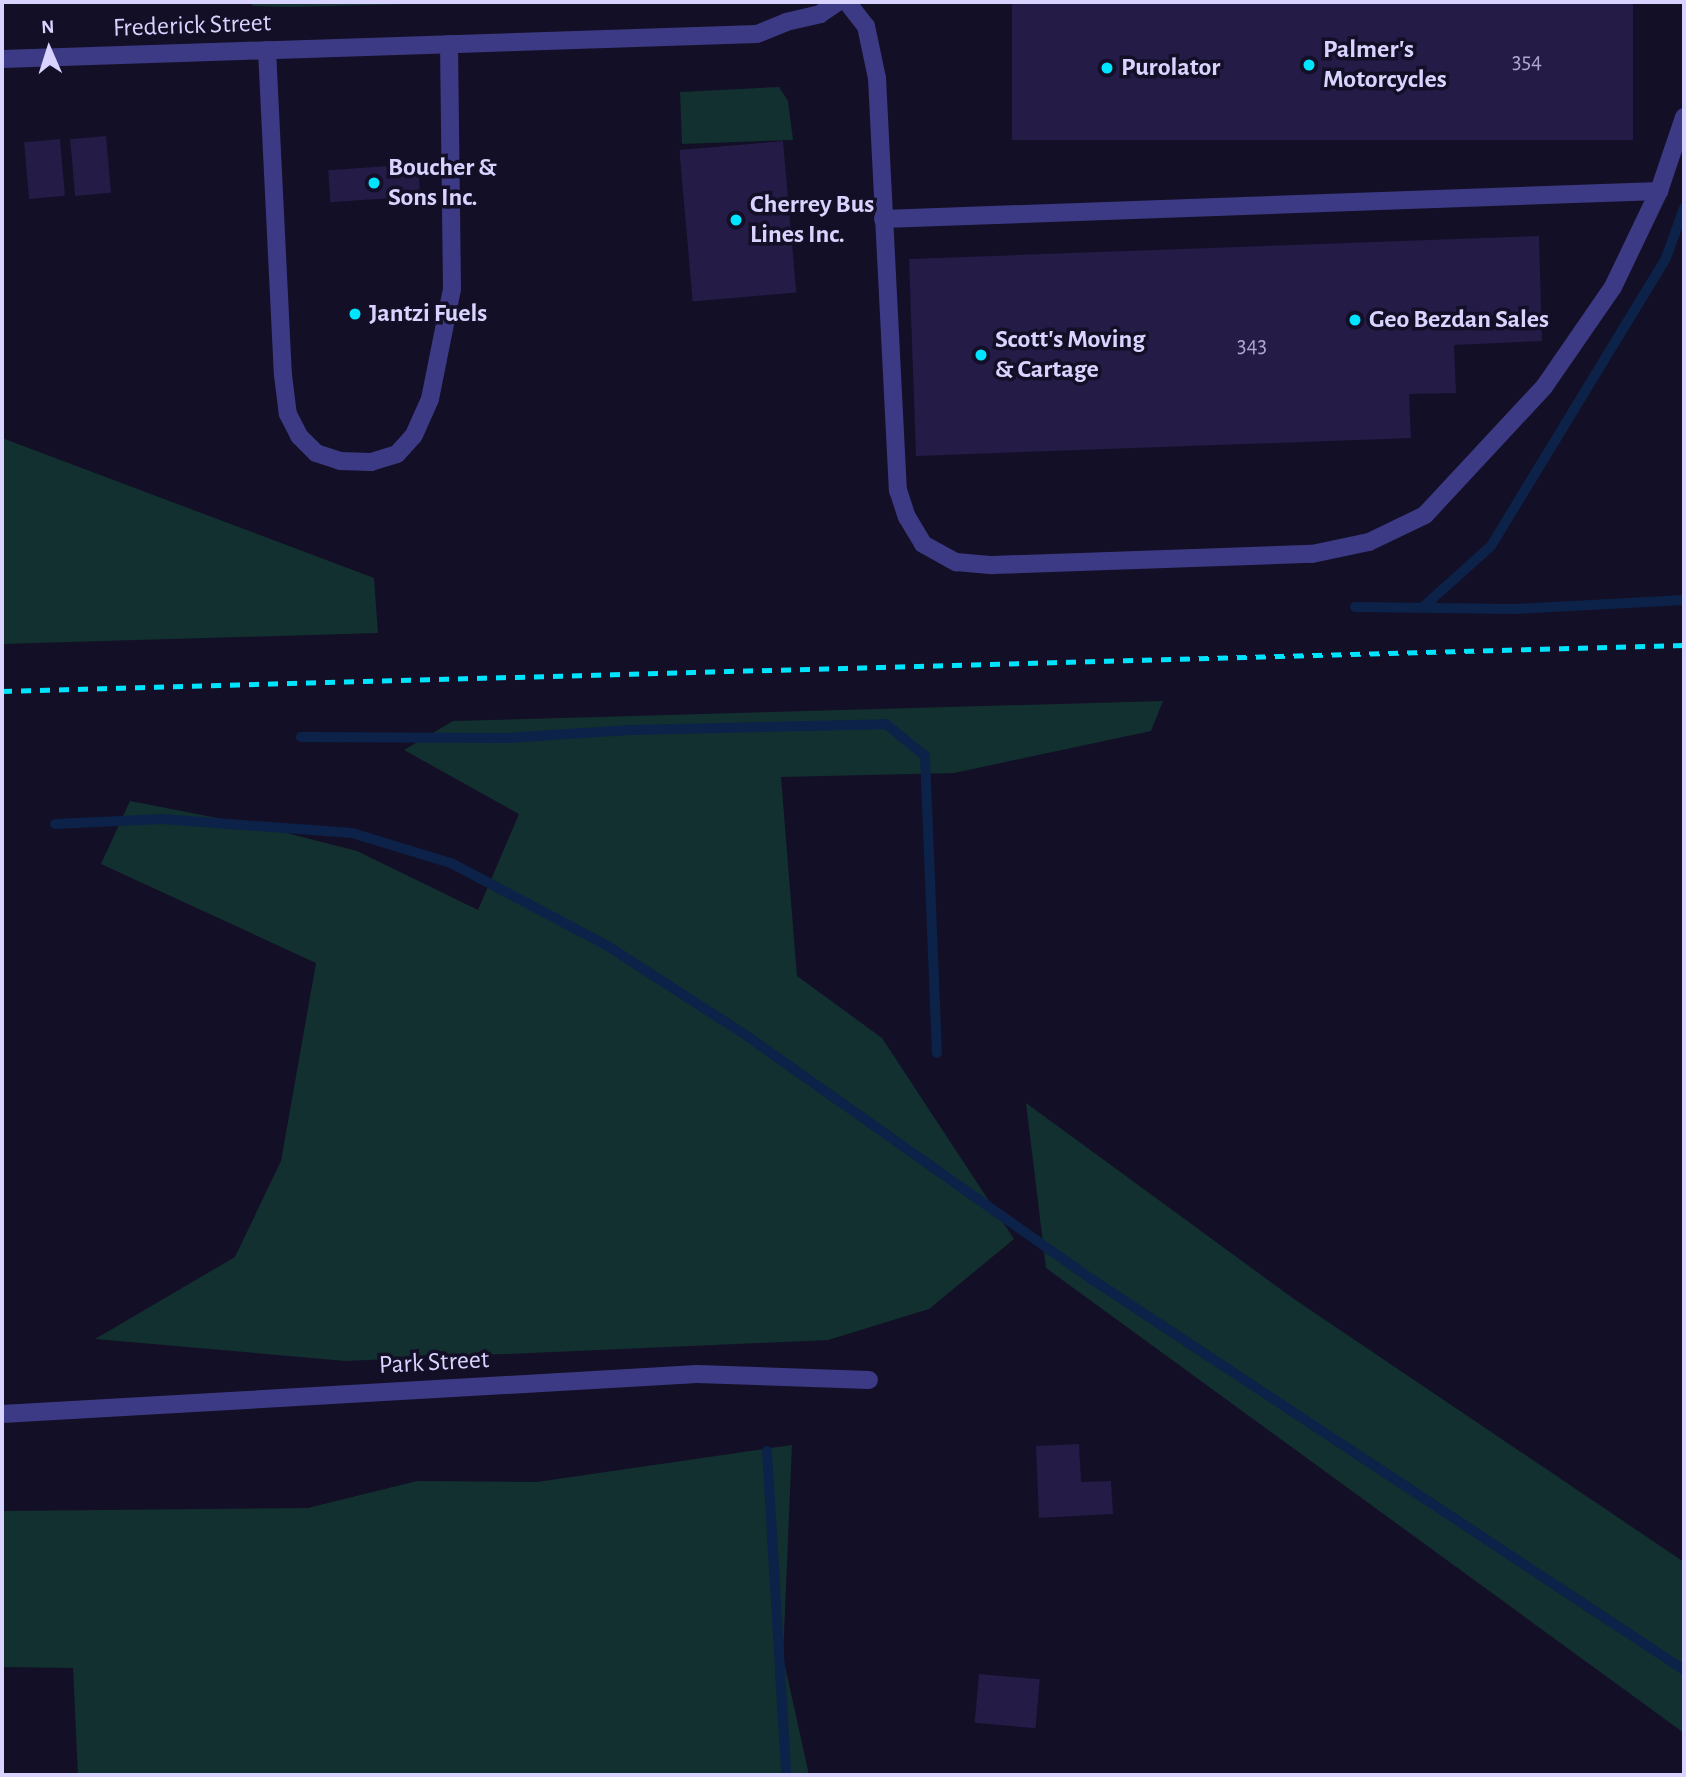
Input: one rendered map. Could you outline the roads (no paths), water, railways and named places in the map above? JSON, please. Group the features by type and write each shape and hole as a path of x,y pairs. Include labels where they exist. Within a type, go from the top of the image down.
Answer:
{"street":[{"name":"Frederick Street","path":"2,59 757,34 786,22 820,14 838,2"},
{"path":"847,2 866,26 873,50 898,490 907,517 923,544 956,562 993,565 1298,554 1369,542 1425,515 1544,387 1613,287 1659,191 1684,117"},
{"path":"267,50 283,375 288,414 299,436 316,453 340,461 371,462 397,454 414,435 430,399 452,289 449,44"},
{"path":"883,219 1659,191"},
{"name":"Park Street","path":"2,1414 697,1374 869,1380"}],"waterway":[{"path":"1423,607 1491,546 1666,258 1684,208"},
{"path":"1355,607 1516,609 1684,600"},
{"path":"301,737 506,738 630,730 886,724 925,756 937,1053"},
{"path":"55,824 162,819 352,833 451,863 606,945 744,1034 1093,1280 1684,1670"},
{"path":"767,1451 786,1775"}],"railway":[{"path":"2,691 1684,645"}],"place":[{"name":"Palmer's Motorcycles","path":"1309,65"},
{"name":"Purolator","path":"1107,68"},
{"name":"Boucher & Sons Inc.","path":"374,183"},
{"name":"Cherrey Bus Lines Inc.","path":"736,220"},
{"name":"Jantzi Fuels","path":"355,314"},
{"name":"Geo Bezdan Sales","path":"1355,320"},
{"name":"Scott's Moving & Cartage","path":"981,355"}]}
